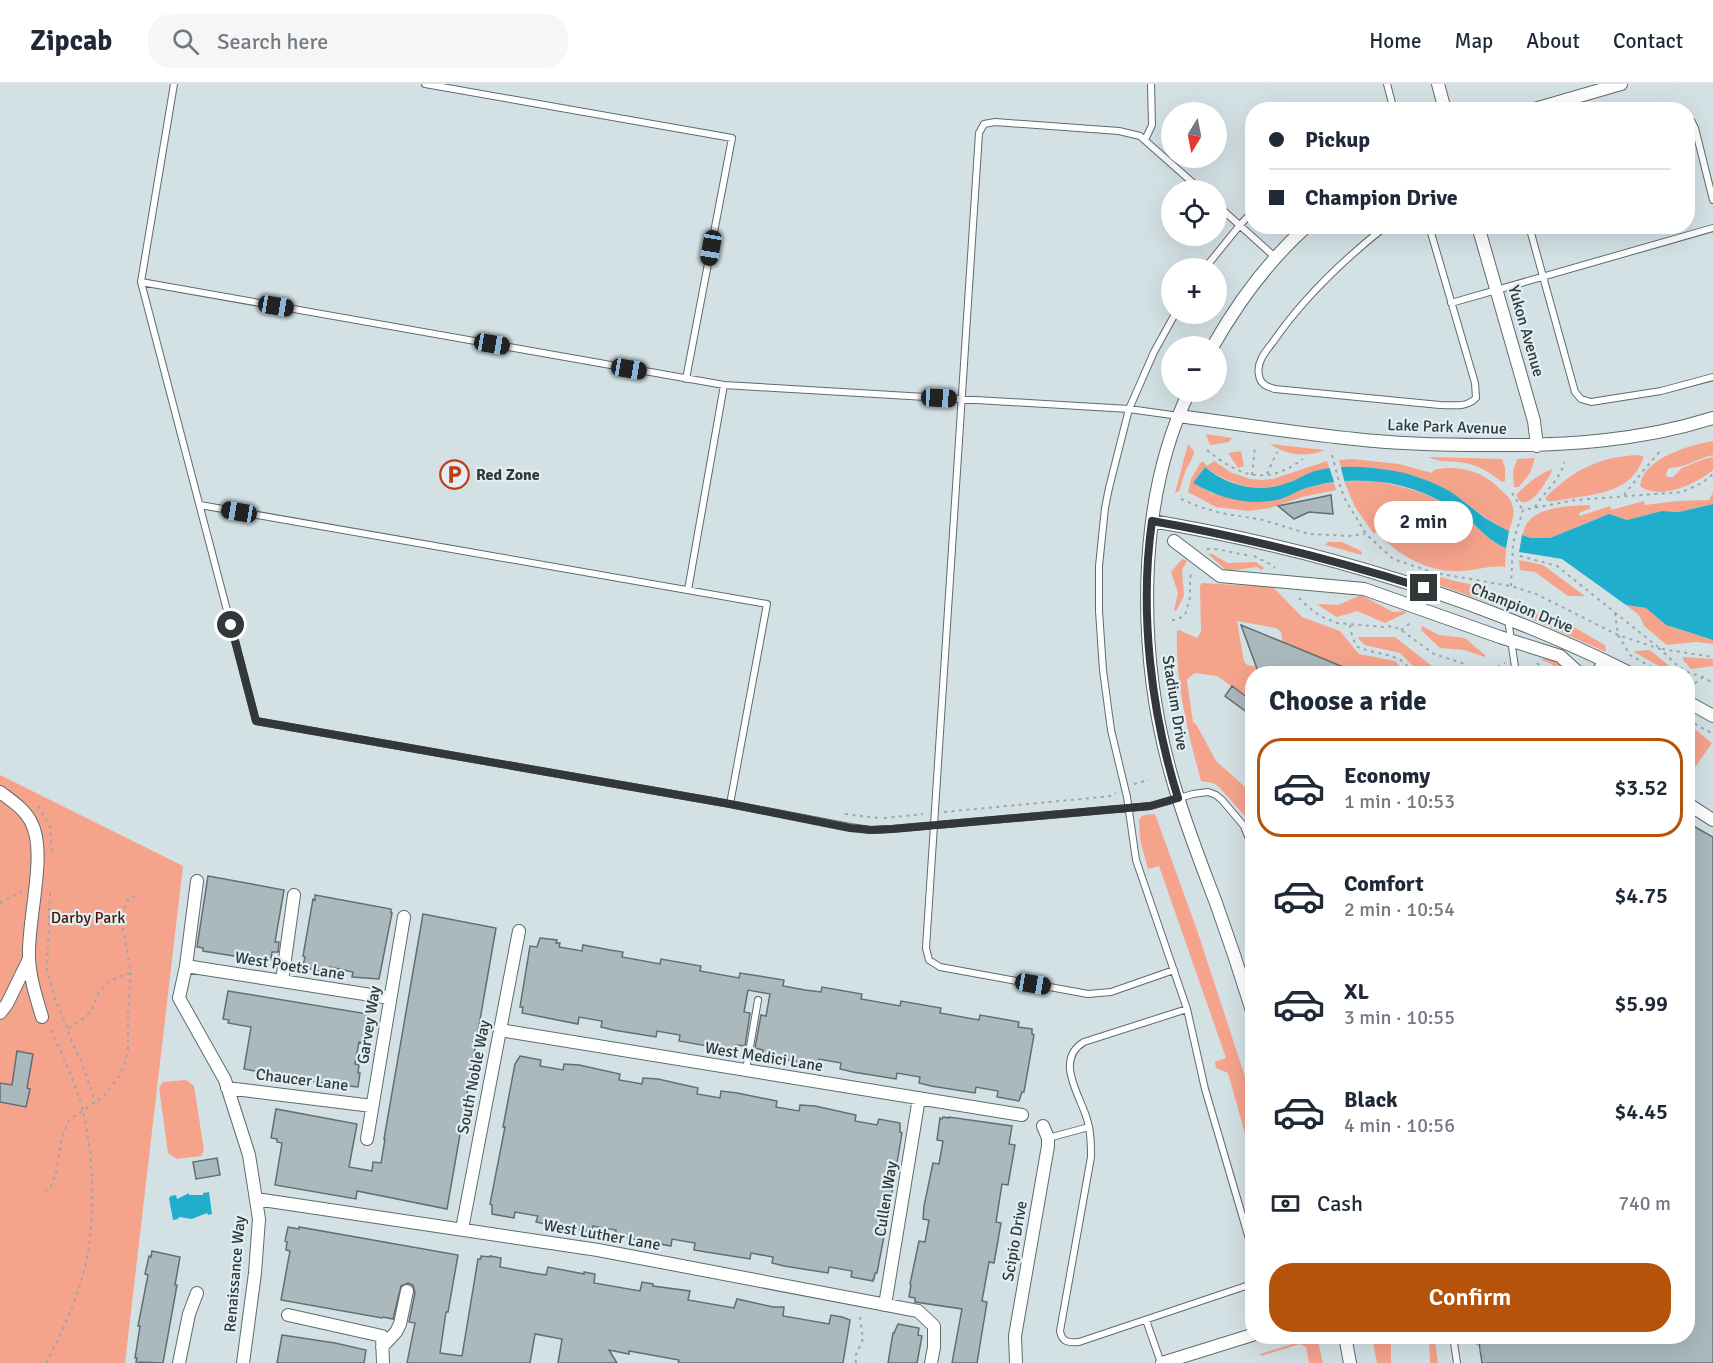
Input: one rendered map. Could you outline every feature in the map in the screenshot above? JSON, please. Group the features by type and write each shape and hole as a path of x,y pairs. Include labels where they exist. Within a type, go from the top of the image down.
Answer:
{"street":[{"path":"1438,84 1443,102"},
{"path":"1559,102 1621,84"},
{"path":"1219,336 1240,302 1276,258 1300,234"},
{"name":"Yukon Avenue","path":"1480,234 1534,421 1537,446"},
{"name":"Stadium Drive","path":"1185,402 1171,439 1156,493 1148,546 1147,584 1151,666 1161,730 1171,774 1245,991"},
{"name":"Lake Park Avenue","path":"1179,416 1358,440 1537,446 1654,433 1713,418"},
{"name":"Champion Drive","path":"1152,521 1249,540 1334,561 1424,588 1508,619 1616,666"},
{"path":"1174,541 1220,576 1364,589 1560,656 1571,666"},
{"path":"1695,706 1713,716"},
{"path":"0,792 24,812 33,826 37,850 29,958 32,982 42,1017"},
{"path":"1695,808 1713,820"},
{"name":"Renaissance Way","path":"197,881 186,966 179,998 225,1080 249,1155 259,1219 255,1273 243,1363"},
{"path":"282,981 294,895"},
{"name":"Garvey Way","path":"367,1139 404,917"},
{"name":"South Noble Way","path":"462,1229 519,931"},
{"path":"0,1013 7,1004 29,958"},
{"name":"West Poets Lane","path":"186,966 390,998"},
{"name":"West Medici Lane","path":"500,1030 1022,1115"},
{"name":"Chaucer Lane","path":"227,1088 372,1106"},
{"name":"Cullen Way","path":"885,1305 919,1098"},
{"name":"Scipio Drive","path":"1016,1363 1015,1336 1046,1156 1045,1132"},
{"name":"West Luther Lane","path":"256,1198 602,1250 918,1311 934,1326 931,1363"},
{"path":"382,1347 400,1324 407,1291"},
{"path":"179,1363 189,1314 197,1293"},
{"path":"288,1315 382,1336 383,1363"},
{"path":"1161,1363 1245,1337"},
{"path":"1346,1344 1350,1363"}],"lane":[{"path":"174,84 141,282 256,721 730,804 850,828 871,830 1154,806 1208,792 1216,795 1245,829"},
{"path":"425,84 732,138 686,379"},
{"path":"1145,140 1152,125 1151,84"},
{"path":"1387,84 1392,102"},
{"path":"1174,970 1112,992 1096,994 940,967 929,960 926,948 981,127 984,124 995,122 1133,133 1145,140 1190,180"},
{"path":"1695,128 1713,200"},
{"path":"1227,214 1245,230"},
{"path":"1213,258 1245,220"},
{"path":"1695,233 1713,228"},
{"path":"1250,234 1276,258"},
{"path":"1376,234 1321,283 1289,318 1260,361 1258,373 1262,383 1275,389 1298,392 1440,405 1464,405 1476,398 1475,383 1431,234"},
{"path":"1531,234 1575,392 1581,399 1591,402 1619,398 1661,391 1713,377"},
{"path":"1452,303 1692,234"},
{"path":"141,282 724,385 1129,409 1179,416"},
{"path":"1169,324 1154,352 1129,409 1115,458 1105,508 1101,548 1100,631 1111,730 1128,808 1136,860 1187,1009 1205,1089 1245,1225"},
{"path":"688,590 724,385"},
{"path":"200,505 767,604 730,804"},
{"path":"1508,619 1514,666"},
{"path":"1598,666 1602,659"},
{"path":"746,1070 758,1000"},
{"path":"1187,1009 1084,1042 1076,1048 1071,1059 1072,1082 1091,1136 1091,1157 1061,1336 1064,1341 1079,1342 1245,1286"},
{"path":"1045,1132 1089,1127"},
{"path":"1146,1320 1161,1363"},
{"path":"1454,1344 1458,1363"}],"path":[{"path":"1252,475 1255,446"},
{"path":"1624,495 1662,449"},
{"path":"1207,450 1234,469 1252,475 1282,472 1303,459"},
{"path":"1267,475 1277,452"},
{"path":"1332,455 1346,501 1366,534 1393,559 1435,573 1511,586 1536,594 1618,635 1660,649 1713,657"},
{"path":"1535,507 1560,473 1564,462"},
{"path":"1523,510 1575,500 1682,492 1713,475"},
{"path":"1511,586 1513,543 1523,510 1512,494"},
{"path":"1181,499 1221,513 1263,520 1309,534 1349,536 1366,534"},
{"path":"1172,620 1185,615 1190,598 1190,580 1195,557 1208,549 1251,555 1272,565 1307,606 1320,616 1337,623 1350,625 1393,626 1434,654 1466,666"},
{"path":"1520,556 1557,566 1678,666"},
{"path":"1615,613 1618,635 1630,655 1650,666"},
{"path":"1350,625 1358,647 1396,657 1406,666"},
{"path":"1695,674 1713,683"},
{"path":"1695,682 1703,677"},
{"path":"1695,724 1713,734"},
{"path":"0,903 35,885"},
{"path":"45,1191 50,1189 56,1173 65,1127 69,1120 104,1096 114,1085 129,1050 128,1009 131,973 122,924 127,901 136,895"},
{"path":"95,1102 68,1029 80,1021 91,1009 100,990 106,984 131,973"},
{"path":"42,1017 49,1024 75,1084 83,1109 92,1173 92,1222 84,1273 73,1307 46,1363"},
{"path":"856,1363 855,1357 863,1339 860,1317"},
{"path":"1477,1344 1484,1355 1485,1363"}],"green space":[{"path":"1206,434 1232,438 1229,442 1211,445"},
{"path":"1713,441 1713,455 1669,468 1666,473 1667,477 1673,477 1682,468 1713,457 1713,470 1697,481 1678,489 1658,492 1640,486 1649,468 1669,454"},
{"path":"1188,444 1194,454 1179,491 1175,493"},
{"path":"1270,444 1325,450 1303,455 1283,451"},
{"path":"1241,451 1244,466 1238,468 1228,453"},
{"path":"1643,456 1643,459 1636,472 1616,488 1591,495 1550,502 1546,500 1546,497 1577,472 1599,462"},
{"path":"1428,457 1502,459 1505,481 1502,482 1470,464 1439,461"},
{"path":"1535,458 1530,473 1519,487 1514,487 1513,472 1517,459"},
{"path":"1352,459 1399,464 1432,473 1434,470 1444,468 1472,471 1496,485 1511,501 1514,514 1509,531 1446,489 1428,481 1392,471 1341,467 1339,460"},
{"path":"1214,461 1232,473 1262,480 1273,479 1327,461 1330,469 1314,472 1278,486 1256,488 1224,479 1205,467 1193,483 1213,494 1305,488 1334,482 1336,490 1302,497 1270,508 1249,511 1216,507 1188,492 1191,479 1201,462 1207,466"},
{"path":"1553,469 1545,484 1532,499 1527,502 1520,501 1516,495 1520,491"},
{"path":"1368,480 1419,492 1454,509 1490,539 1506,548 1505,567 1450,571 1426,566 1404,555 1376,532 1374,534 1355,507 1344,481"},
{"path":"1713,492 1713,504 1679,512 1662,511 1627,520 1609,514 1550,538 1531,538 1522,535 1527,523 1533,517 1548,510 1589,505 1591,508 1579,513 1580,516 1610,506 1611,510 1644,501 1645,505 1709,500"},
{"path":"1328,542 1342,542 1361,551 1362,555 1325,545"},
{"path":"1208,554 1228,563 1256,562 1264,568 1262,570 1257,567 1227,571"},
{"path":"1182,559 1187,561 1182,570 1184,596 1176,611 1174,610 1178,593 1171,572"},
{"path":"1519,560 1543,565 1585,596 1568,596 1535,572 1520,570"},
{"path":"1414,571 1481,587 1498,601 1498,606 1428,581"},
{"path":"1202,583 1273,587 1302,617 1340,631 1359,654 1395,661 1400,666 1341,666 1283,643 1281,632 1276,628 1237,621 1244,661 1247,665 1252,666 1245,666 1245,696 1217,676 1195,673 1187,681 1193,722 1216,761 1245,787 1245,816 1219,787 1213,783 1201,781 1187,726 1178,669 1177,631 1197,638 1201,632 1200,586"},
{"path":"1361,595 1393,612 1404,611 1406,613 1385,623 1357,611 1337,617 1318,605 1338,605"},
{"path":"1626,605 1646,608 1671,627 1713,640 1713,644 1696,642 1667,645 1644,626 1639,615"},
{"path":"1537,614 1565,622 1605,645 1606,652 1531,619"},
{"path":"1422,626 1439,635 1465,638 1485,657 1464,650 1440,648 1421,630"},
{"path":"1395,637 1432,666 1413,666 1400,653 1365,645 1358,638"},
{"path":"1650,650 1669,666 1659,666 1634,652"},
{"path":"1683,657 1713,659 1713,666 1695,668 1695,666 1688,666"},
{"path":"1554,658 1561,666 1553,666 1540,659"},
{"path":"1695,729 1712,743 1695,767"},
{"name":"Darby Park","path":"0,775 183,866 125,1363 0,1363"},
{"path":"1155,814 1197,930 1245,1077 1245,1134 1228,1073 1216,1068 1215,1062 1226,1058 1159,866 1148,869 1140,839 1139,821 1143,816"},
{"path":"186,1080 194,1086 204,1150 201,1156 177,1159 168,1153 159,1088 163,1082"},
{"path":"1292,1344 1300,1344 1261,1356 1260,1354"},
{"path":"1300,1344 1319,1344 1323,1363 1309,1363 1306,1347"},
{"path":"1373,1344 1391,1344 1391,1363 1377,1363"},
{"path":"1429,1344 1436,1344 1438,1363 1430,1363"}],"water":[{"path":"1205,467 1235,484 1257,488 1279,486 1312,472 1333,468 1370,468 1408,474 1446,489 1485,518 1509,531 1506,548 1490,539 1467,518 1445,503 1408,488 1383,482 1346,481 1306,488 1281,499 1258,502 1235,500 1193,483"},
{"path":"1713,504 1713,640 1666,625 1646,608 1626,605 1562,559 1519,552 1522,535 1531,538 1550,538 1609,514 1627,520 1662,511 1679,512"},
{"path":"209,1192 212,1214 207,1213 192,1219 179,1217 173,1220 169,1198 171,1196 176,1195 177,1199 189,1193 189,1195 203,1195"}],"pier":[{"path":"1340,464 1345,484 1335,485 1329,466"}],"building":[{"path":"1331,495 1333,514 1309,512 1294,519 1278,506"},
{"path":"1241,625 1341,666 1256,666"},
{"path":"1232,686 1245,696 1245,711 1225,696"},
{"path":"1695,827 1713,837 1713,1363 1482,1363 1479,1344 1695,1344"},
{"path":"208,876 284,890 275,942 279,942 278,952 272,952 271,960 203,951 203,948 197,947"},
{"path":"315,895 391,909 379,979 352,977 353,972 330,967 329,973 303,966"},
{"path":"423,914 496,928 447,1209 357,1191 356,1199 275,1185 282,1143 271,1138 276,1109 357,1124 349,1167 372,1171 373,1162 381,1163"},
{"path":"540,938 557,940 556,943 560,943 559,947 582,951 583,945 623,952 622,957 660,964 661,959 701,966 700,971 739,978 740,973 784,980 783,986 805,990 821,992 822,987 862,994 861,999 900,1006 901,1001 941,1008 940,1013 979,1020 980,1015 1019,1022 1018,1027 1032,1029 1034,1035 1024,1092 1019,1101 997,1097 998,1091 976,1087 975,1093 931,1086 919,1083 920,1077 897,1073 896,1079 853,1072 840,1069 841,1063 819,1059 818,1065 762,1056 763,1050 755,1048 761,1015 766,1016 770,994 748,990 744,1012 750,1013 745,1046 736,1045 735,1051 679,1041 680,1035 657,1031 656,1037 613,1030 601,1027 602,1021 579,1017 578,1024 522,1013 523,1007 520,1007 530,946 537,947"},
{"path":"228,991 368,1014 355,1064 359,1065 358,1087 327,1084 244,1069 251,1027 228,1023 229,1020 223,1019"},
{"path":"17,1051 33,1054 26,1107 0,1102 0,1083 12,1085"},
{"path":"520,1056 541,1060 540,1066 563,1070 564,1064 579,1065 620,1074 619,1080 642,1084 643,1078 658,1079 698,1088 697,1094 720,1098 721,1091 737,1093 777,1101 776,1107 799,1111 800,1105 815,1106 856,1115 855,1121 877,1125 879,1119 900,1123 902,1133 889,1210 877,1273 873,1281 851,1277 852,1271 829,1267 828,1273 784,1266 772,1263 773,1257 751,1253 750,1259 694,1250 695,1243 672,1239 671,1246 615,1236 616,1230 593,1226 592,1232 549,1225 536,1222 538,1216 515,1212 514,1218 492,1214 490,1204 505,1127 503,1127 515,1064"},
{"path":"940,1118 1012,1126 1009,1144 1015,1145 1008,1185 1002,1184 996,1222 1001,1223 994,1263 989,1262 982,1301 987,1302 977,1363 952,1363 962,1309 915,1302 915,1298 909,1297 919,1241 925,1242 929,1220 923,1219 924,1206 933,1163 939,1164 943,1141 937,1140"},
{"path":"217,1158 220,1175 196,1179 193,1162"},
{"path":"288,1227 458,1255 440,1353 462,1356 478,1259 481,1259 481,1256 490,1256 501,1258 500,1267 546,1275 548,1267 584,1274 584,1272 595,1274 594,1283 640,1291 642,1282 653,1284 653,1286 690,1291 688,1300 734,1308 737,1299 773,1307 784,1307 783,1316 829,1324 831,1315 842,1317 850,1320 843,1363 678,1363 679,1360 629,1351 629,1354 609,1350 617,1363 558,1363 562,1339 535,1334 530,1363 407,1363 415,1323 409,1322 415,1293 413,1285 408,1283 401,1286 393,1319 281,1300 290,1251 286,1250 287,1242 285,1241"},
{"path":"152,1251 180,1257 163,1363 136,1362 137,1358 135,1358 140,1326 138,1326 148,1275 145,1274"},
{"path":"898,1324 919,1328 918,1335 922,1336 917,1363 888,1363 893,1333"},
{"path":"282,1335 366,1350 364,1363 277,1363"}],"place":[{"name":"Red Zone","path":"455,475"}],"route":[{"path":"231,625 256,721 871,830 1150,806 1178,798 1161,730 1152,675 1147,592 1148,546 1152,521 1311,555 1424,588"}]}
